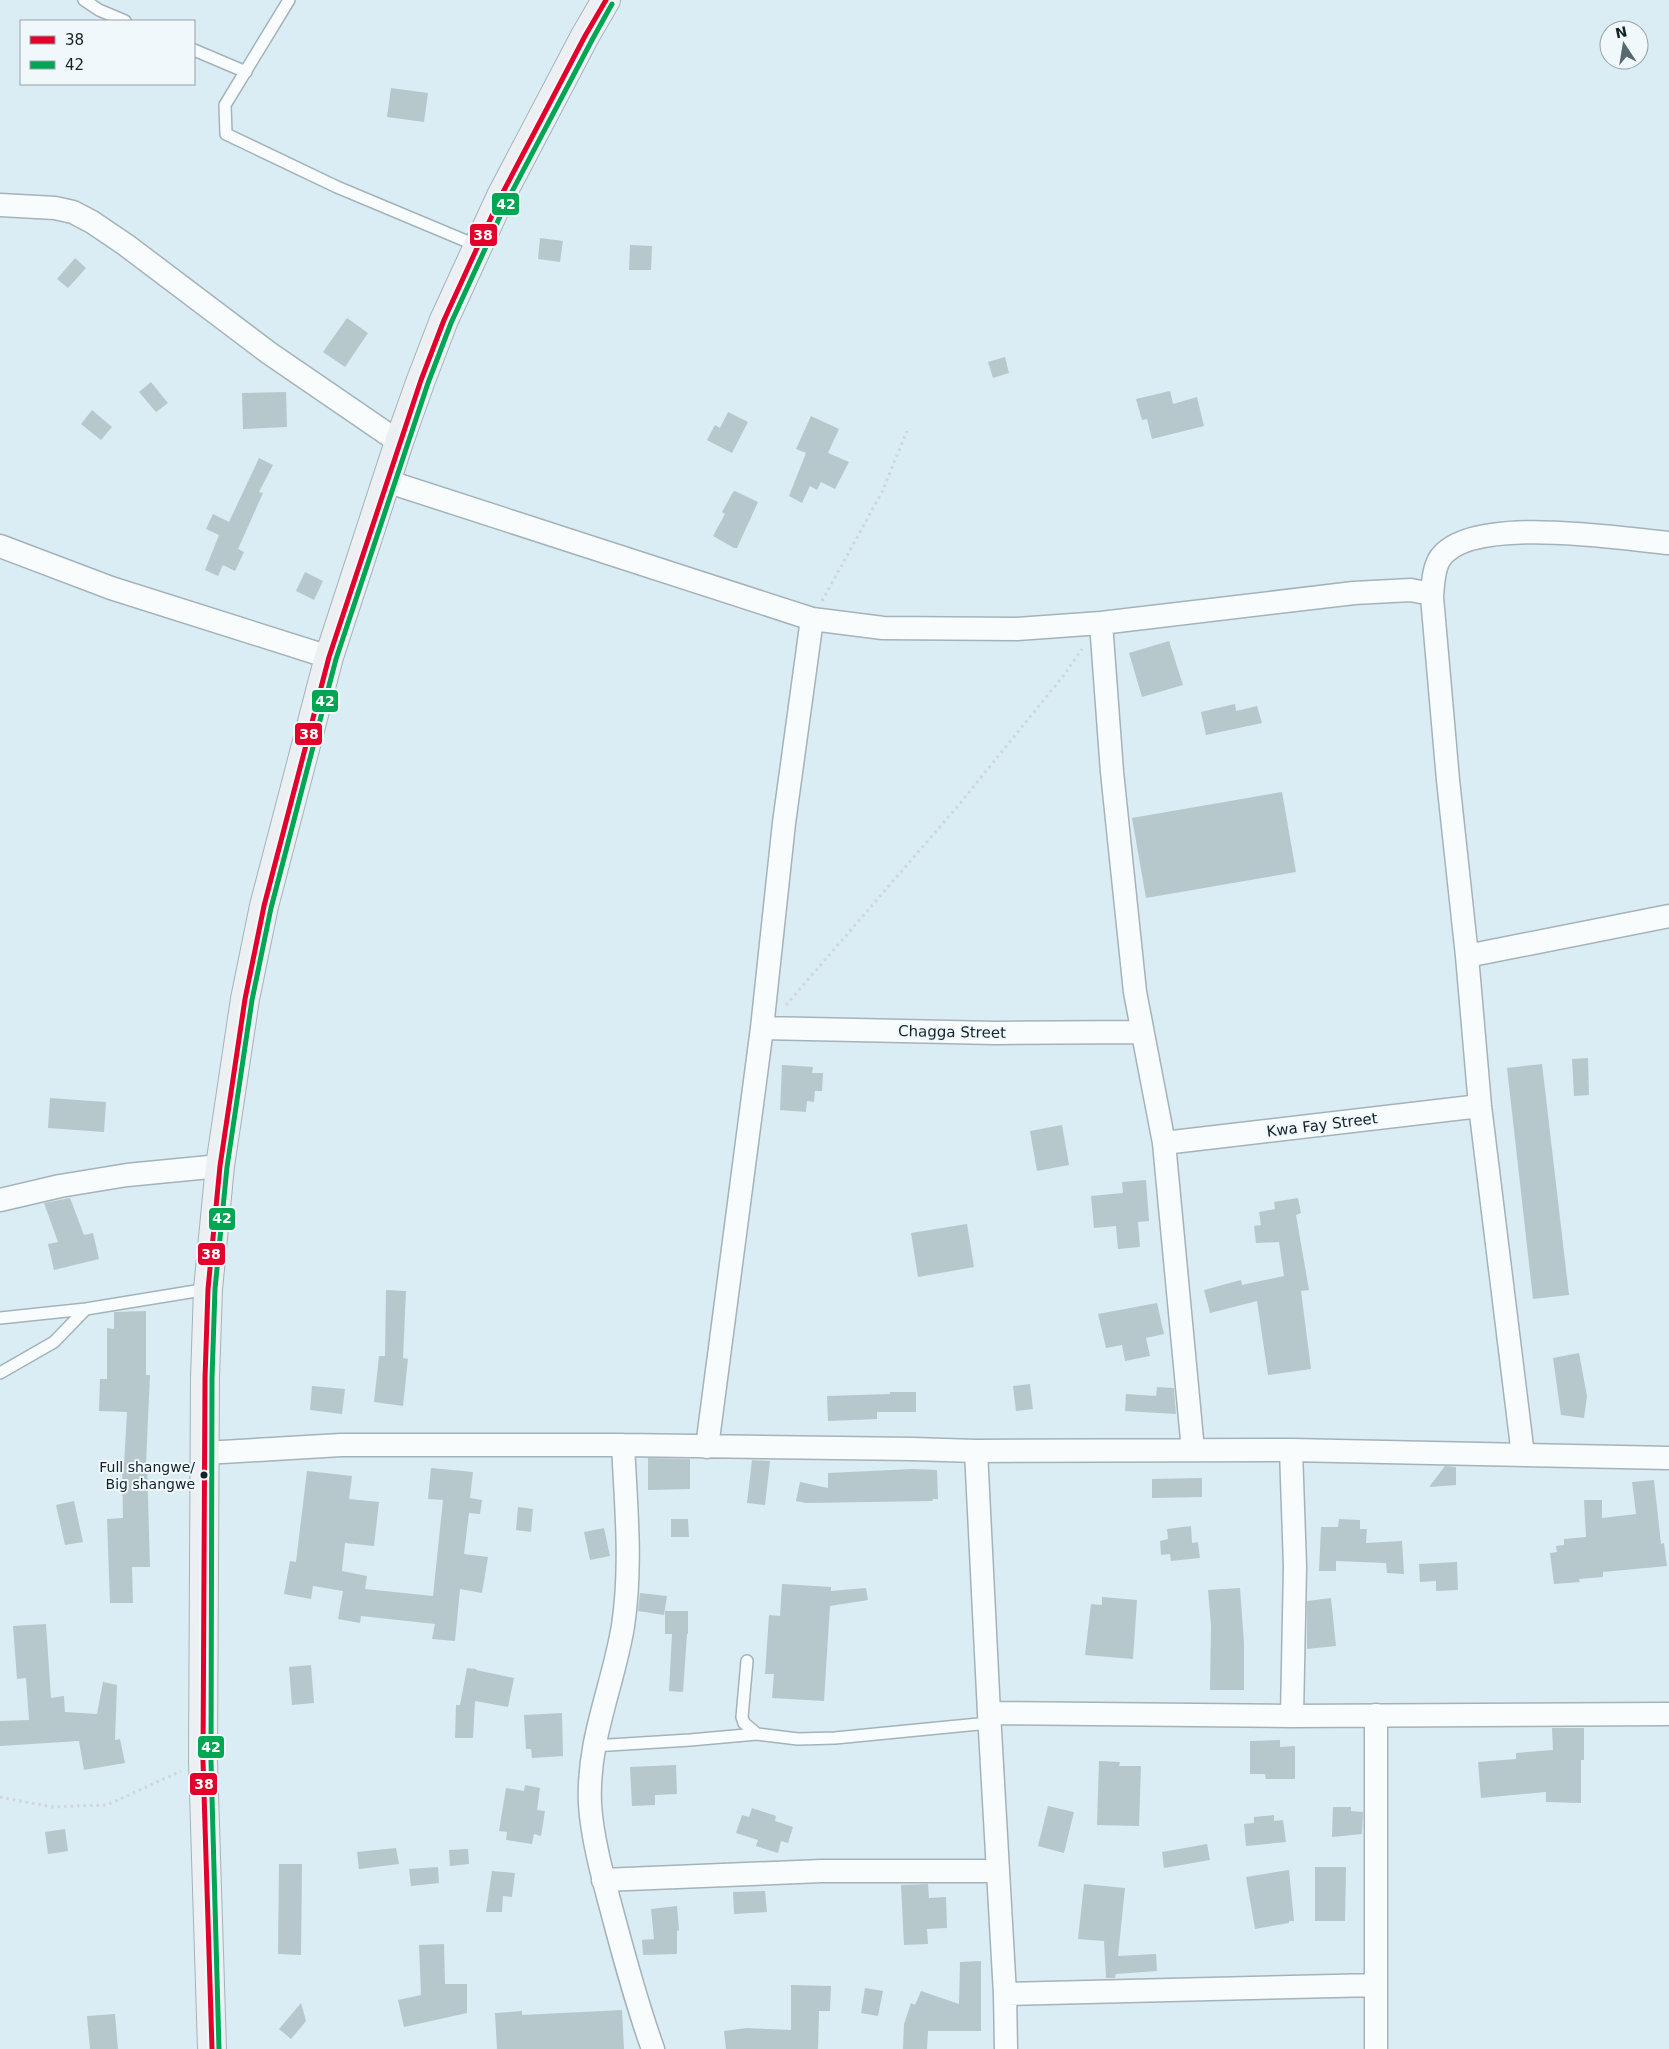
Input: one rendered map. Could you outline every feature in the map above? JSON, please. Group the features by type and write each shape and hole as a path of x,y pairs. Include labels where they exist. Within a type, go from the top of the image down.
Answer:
{"main road":[{"path":"212,2049 203,1761 208,1289 220,1166 245,999 264,906 329,657 399,442 444,320 505,187 606,0"}],"street":[{"path":"0,204 55,208 74,212 92,222 126,245 269,353 399,442"},
{"path":"386,481 812,619 883,628 944,630 1016,629 1101,623 1354,593 1411,590 1426,593 1432,597"},
{"path":"1523,1455 1480,1106 1432,597 1434,573 1440,558 1455,546 1473,538 1511,533 1545,531 1669,543"},
{"path":"0,546 111,588 329,657"},
{"path":"707,1447 762,1028 784,823 812,619"},
{"path":"1101,623 1112,772 1135,992 1164,1143 1193,1450"},
{"path":"1467,956 1669,916"},
{"name":"Chagga Street","path":"762,1028 995,1033 1142,1032"},
{"name":"Kwa Fay Street","path":"1164,1143 1480,1106"},
{"path":"0,1200 60,1186 127,1175 220,1166"},
{"path":"205,1453 341,1445 623,1445 976,1451 1291,1450 1669,1458"},
{"path":"623,1445 628,1559 626,1593 622,1628 593,1746 590,1804 603,1880 641,2017 653,2049"},
{"path":"1291,1450 1296,1566 1292,1716"},
{"path":"976,1451 989,1718 1006,1994 1006,2049"},
{"path":"989,1718 1669,1714"},
{"path":"1376,1715 1376,2049"},
{"path":"603,1880 822,1871 998,1871"},
{"path":"1006,1994 1376,1985"}],"lane":[{"path":"84,0 99,10 123,20"},
{"path":"289,0 225,104 226,134 336,187 478,246"},
{"path":"195,50 246,72"},
{"path":"0,1318 86,1309 208,1289"},
{"path":"0,1373 54,1342 86,1309"},
{"path":"747,1660 742,1717 744,1723 756,1734"},
{"path":"593,1746 756,1734 791,1739 835,1738 989,1718"}],"path":[{"path":"812,619 882,492 907,431"},
{"path":"762,1028 791,999 957,807 1064,675 1101,623"},
{"path":"0,1797 52,1807 108,1805 203,1761"}],"building":[{"path":"391,88 428,93 424,122 387,117"},
{"path":"540,238 563,241 560,262 538,259"},
{"path":"630,245 652,246 651,270 629,270"},
{"path":"75,258 86,268 68,288 57,279"},
{"path":"347,318 368,333 345,367 323,352"},
{"path":"1005,357 1009,373 993,378 988,362"},
{"path":"151,382 168,403 156,412 139,392"},
{"path":"1170,391 1173,404 1197,397 1204,426 1152,439 1147,419 1142,420 1136,399"},
{"path":"286,392 287,427 243,429 242,393"},
{"path":"92,410 112,427 101,440 81,424"},
{"path":"728,412 748,422 732,453 707,440 715,425 720,428"},
{"path":"811,416 839,429 828,453 849,462 835,489 821,482 817,490 810,486 802,503 789,496 806,453 796,449"},
{"path":"259,458 273,465 259,492 263,493 238,549 244,552 235,571 223,565 218,576 205,570 219,535 206,529 213,514 229,522"},
{"path":"735,491 758,502 737,548 713,536 725,514 722,512"},
{"path":"305,572 323,581 314,600 296,591"},
{"path":"1169,641 1183,685 1142,697 1129,653"},
{"path":"1235,704 1236,711 1257,706 1262,723 1206,735 1201,712"},
{"path":"1282,792 1296,872 1146,898 1132,818"},
{"path":"1588,1058 1589,1095 1574,1096 1572,1059"},
{"path":"1542,1064 1569,1295 1533,1299 1507,1068"},
{"path":"782,1065 813,1067 812,1073 823,1073 822,1091 815,1091 814,1102 807,1101 806,1112 780,1110"},
{"path":"50,1098 106,1102 104,1132 48,1128"},
{"path":"1062,1125 1069,1165 1037,1171 1030,1131"},
{"path":"1146,1180 1149,1221 1138,1222 1140,1247 1118,1249 1116,1226 1094,1228 1091,1196 1123,1193 1122,1182"},
{"path":"70,1198 84,1235 93,1233 99,1259 54,1270 48,1244 58,1242 44,1203"},
{"path":"1298,1198 1301,1213 1296,1215 1309,1290 1301,1291 1311,1369 1268,1375 1257,1301 1210,1313 1204,1290 1241,1280 1242,1285 1284,1276 1279,1242 1256,1243 1254,1226 1261,1225 1259,1212 1275,1209 1274,1202"},
{"path":"967,1224 974,1267 918,1277 911,1233"},
{"path":"386,1290 406,1291 403,1358 408,1359 403,1406 374,1402 379,1356 385,1356"},
{"path":"1157,1303 1164,1334 1146,1338 1150,1356 1125,1361 1122,1345 1106,1348 1098,1314"},
{"path":"146,1311 146,1375 150,1375 146,1463 150,1567 132,1567 133,1603 110,1603 107,1519 123,1518 122,1464 124,1464 127,1412 99,1411 100,1379 107,1379 107,1328 114,1329 114,1312"},
{"path":"1579,1353 1587,1396 1584,1418 1561,1415 1553,1358"},
{"path":"1030,1384 1033,1409 1016,1411 1013,1386"},
{"path":"312,1386 345,1389 342,1414 310,1410"},
{"path":"1157,1387 1174,1388 1176,1414 1125,1411 1126,1394 1156,1396"},
{"path":"890,1392 916,1392 916,1412 877,1412 877,1419 828,1421 827,1396 890,1394"},
{"path":"648,1458 690,1459 690,1489 648,1490"},
{"path":"752,1460 770,1461 765,1505 747,1503"},
{"path":"1445,1466 1456,1467 1456,1485 1429,1487"},
{"path":"431,1468 473,1472 470,1498 482,1500 480,1514 469,1513 464,1554 488,1557 482,1593 460,1589 455,1641 432,1639 435,1624 361,1616 360,1623 338,1619 343,1591 313,1586 311,1599 284,1594 290,1561 296,1562 307,1471 352,1476 349,1499 379,1502 374,1546 345,1543 342,1571 367,1576 365,1589 433,1596 443,1500 428,1499"},
{"path":"913,1469 937,1470 938,1499 933,1499 932,1501 806,1503 796,1501 800,1482 828,1488 828,1473"},
{"path":"1202,1478 1202,1497 1152,1498 1152,1479"},
{"path":"1654,1480 1661,1544 1664,1543 1667,1566 1603,1572 1603,1577 1579,1579 1580,1582 1554,1584 1550,1553 1557,1552 1556,1546 1564,1545 1564,1539 1586,1537 1584,1500 1602,1500 1602,1518 1636,1514 1632,1482"},
{"path":"74,1501 83,1542 65,1545 56,1505"},
{"path":"518,1507 533,1509 531,1532 516,1530"},
{"path":"671,1519 688,1519 689,1537 671,1537"},
{"path":"1339,1519 1360,1520 1360,1529 1367,1529 1366,1543 1402,1541 1404,1574 1387,1573 1386,1563 1336,1561 1336,1571 1319,1571 1321,1527 1338,1527"},
{"path":"1191,1526 1192,1543 1198,1542 1200,1558 1171,1561 1170,1554 1161,1555 1160,1541 1168,1539 1167,1529"},
{"path":"604,1528 610,1556 590,1560 584,1532"},
{"path":"1457,1562 1458,1590 1436,1591 1436,1581 1420,1582 1419,1564"},
{"path":"782,1584 831,1587 831,1591 866,1588 868,1600 830,1606 824,1701 772,1698 774,1674 765,1674 769,1615 780,1616"},
{"path":"1240,1588 1244,1643 1244,1690 1210,1690 1211,1626 1208,1590"},
{"path":"640,1593 667,1596 664,1615 638,1611"},
{"path":"1102,1597 1137,1600 1133,1659 1085,1655 1091,1604 1102,1605"},
{"path":"1331,1598 1336,1646 1307,1649 1307,1601"},
{"path":"665,1611 688,1611 683,1692 669,1691 672,1634 665,1634"},
{"path":"46,1624 51,1698 64,1696 65,1712 97,1714 103,1682 117,1685 115,1740 120,1739 125,1763 84,1770 79,1741 0,1746 0,1721 29,1720 26,1678 17,1679 13,1626"},
{"path":"311,1665 314,1703 292,1705 289,1667"},
{"path":"467,1668 514,1678 508,1707 475,1701 473,1738 455,1738 456,1705 460,1705"},
{"path":"562,1713 563,1756 532,1758 531,1749 526,1749 524,1715"},
{"path":"1552,1728 1584,1728 1584,1760 1581,1760 1581,1803 1546,1802 1546,1792 1481,1798 1478,1762 1516,1759 1516,1753 1553,1750"},
{"path":"1280,1740 1280,1747 1295,1746 1295,1779 1266,1779 1265,1774 1250,1774 1250,1741"},
{"path":"1099,1761 1120,1762 1119,1766 1141,1766 1139,1826 1097,1825"},
{"path":"676,1765 677,1794 655,1795 655,1805 632,1806 630,1767"},
{"path":"525,1785 540,1788 537,1810 545,1811 541,1836 534,1834 532,1844 506,1840 507,1832 499,1831 506,1788 524,1791"},
{"path":"1048,1806 1074,1812 1064,1853 1038,1846"},
{"path":"1333,1807 1351,1807 1351,1811 1363,1812 1362,1834 1332,1837"},
{"path":"752,1808 776,1816 775,1821 793,1827 788,1843 781,1841 778,1853 756,1846 758,1840 736,1833 742,1815 749,1817"},
{"path":"1274,1815 1274,1821 1283,1820 1286,1842 1246,1846 1244,1824 1254,1823 1254,1817"},
{"path":"65,1829 68,1851 48,1854 45,1832"},
{"path":"1207,1844 1210,1860 1164,1868 1162,1852"},
{"path":"396,1848 399,1864 359,1869 357,1852"},
{"path":"468,1849 469,1864 450,1866 449,1850"},
{"path":"279,1864 302,1864 301,1955 278,1954"},
{"path":"438,1867 439,1883 411,1886 409,1869"},
{"path":"1315,1867 1346,1867 1345,1921 1315,1921"},
{"path":"1289,1870 1294,1921 1255,1929 1246,1877"},
{"path":"492,1871 515,1873 512,1897 503,1896 502,1912 486,1912"},
{"path":"928,1884 929,1898 946,1897 947,1928 927,1929 928,1944 904,1945 901,1885"},
{"path":"1084,1884 1125,1888 1118,1956 1156,1954 1157,1971 1116,1974 1115,1978 1106,1978 1104,1941 1078,1939"},
{"path":"765,1891 767,1912 734,1914 733,1892"},
{"path":"677,1906 679,1930 677,1931 677,1954 643,1955 642,1940 654,1939 651,1909"},
{"path":"444,1944 445,1984 467,1984 467,2013 404,2027 398,2000 421,1995 419,1945"},
{"path":"981,1961 981,2031 928,2031 927,2049 903,2049 904,2024 911,2003 915,2005 921,1991 959,2004 960,1962"},
{"path":"791,1985 831,1986 830,2011 819,2011 818,2049 726,2049 724,2031 747,2028 791,2030"},
{"path":"865,1988 883,1991 878,2016 861,2013"},
{"path":"301,2003 306,2021 291,2039 279,2029"},
{"path":"622,2010 624,2049 497,2049 495,2013 522,2011 522,2015"},
{"path":"115,2014 118,2049 90,2049 87,2016"}],"transit line":[{"name":"38","path":"212,2049 203,1761 205,1378 208,1289 220,1166 245,999 264,906 329,657 421,380 444,320 501,196 585,36 606,0"},
{"name":"42","path":"219,2049 211,1761 212,1378 215,1289 227,1167 252,1000 271,908 336,659 428,383 451,323 508,199 612,4"}],"place":[{"name":"Full shangwe/ Big shangwe","path":"204,1475"}]}
